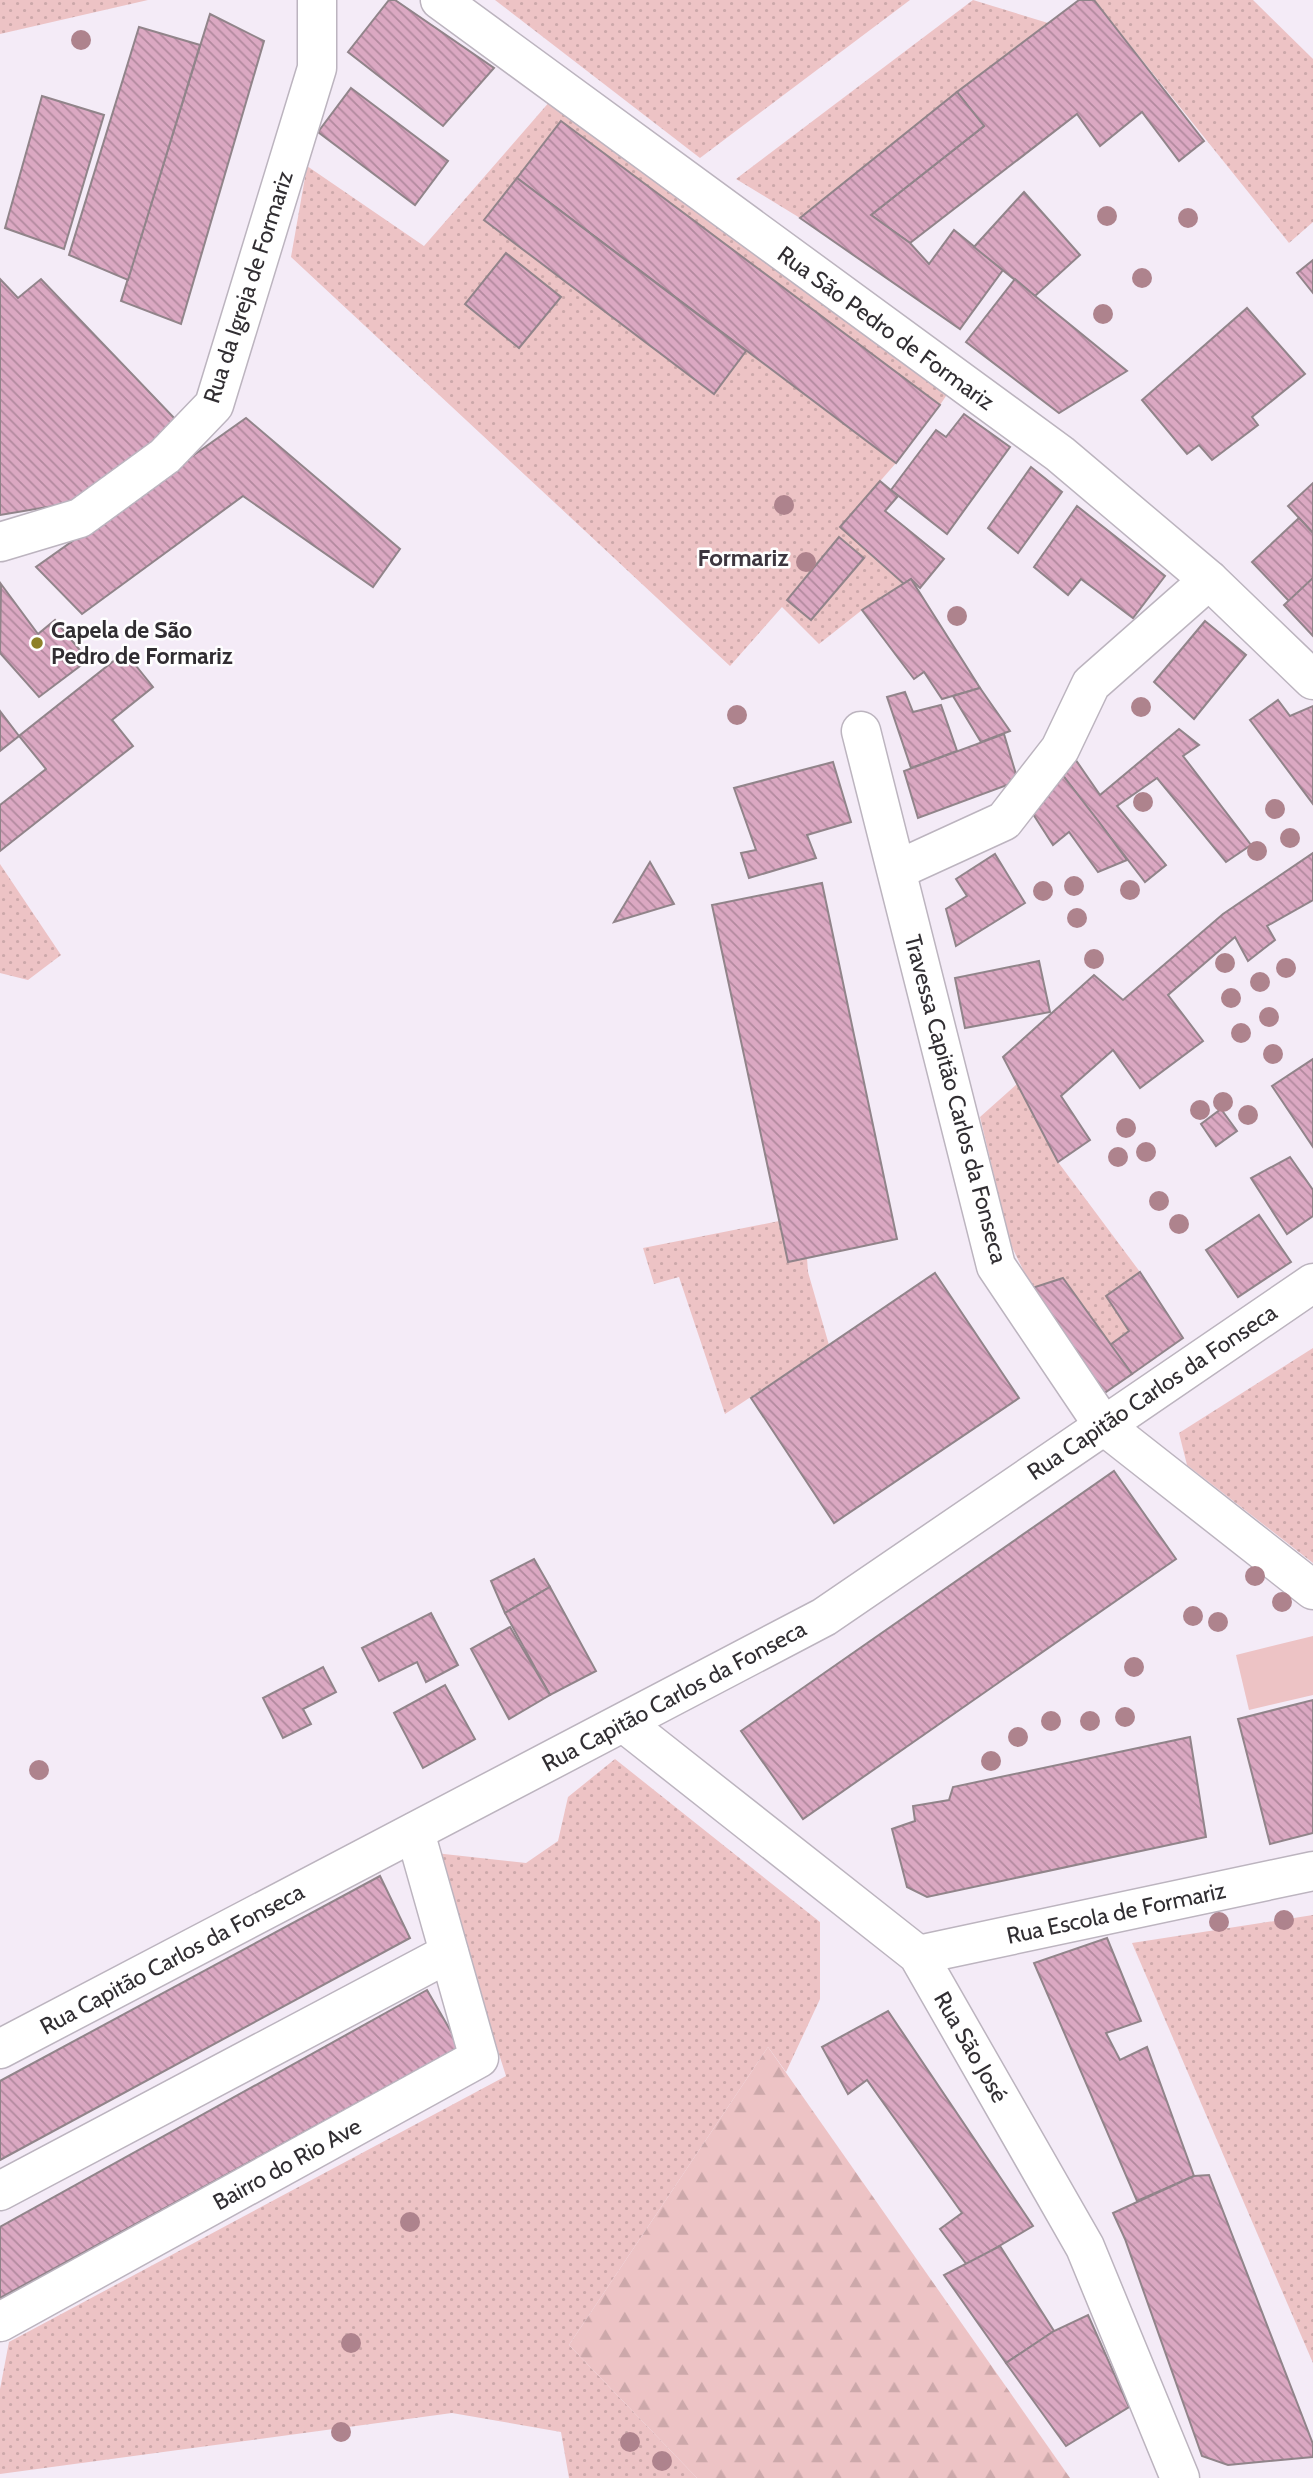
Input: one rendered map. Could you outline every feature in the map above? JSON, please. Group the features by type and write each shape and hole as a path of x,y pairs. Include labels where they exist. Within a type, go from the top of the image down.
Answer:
{"street":[{"name":"Rua da Igreja de Formariz","path":"0,542 80,518 165,456 214,405 317,68 317,0"},
{"name":"Rua São Pedro de Formariz","path":"440,0 1060,454 1209,580 1313,680"},
{"path":"897,870 1004,821 1060,749 1091,684 1209,580"},
{"name":"Travessa Capitão Carlos da Fonseca","path":"861,731 996,1266 1103,1424"},
{"name":"Rua Capitão Carlos da Fonseca","path":"0,2049 824,1617 1313,1283"},
{"path":"1103,1424 1313,1590"},
{"name":"Rua São José","path":"624,1723 918,1955 1085,2247 1180,2478"},
{"name":"Bairro do Rio Ave","path":"0,2322 479,2058 415,1832"},
{"name":"Rua Escola de Formariz","path":"918,1955 1313,1871"},
{"path":"0,2191 449,1953"}],"green space":[{"path":"0,0 148,0 0,34"},
{"path":"495,0 910,0 700,158"},
{"path":"973,0 1048,23 800,218 736,179"},
{"path":"1094,0 1253,0 1313,59 1313,222 1289,243"},
{"path":"551,100 948,393 940,405 561,121 485,220 713,394 746,351 896,463 840,527 904,584 862,610 819,644 782,607 730,666 291,257 307,166 424,246"},
{"path":"0,864 61,955 28,980 0,973"},
{"path":"1017,1084 1058,1162 1140,1272 1106,1296 1129,1331 1110,1345 1063,1279 1032,1288 1010,1243 980,1117"},
{"path":"779,1221 788,1262 807,1258 808,1272 829,1345 725,1414 679,1277 654,1284 643,1248"},
{"path":"1313,1348 1313,1563 1187,1465 1179,1433"},
{"path":"1313,1636 1313,1695 1249,1710 1236,1655"},
{"path":"615,1759 820,1922 820,1999 786,2072 768,2047 569,2345 697,2478 569,2478 561,2432 452,2413 0,2474 0,2389 9,2342 506,2076 435,1853 526,1863 558,1841 568,1797"},
{"path":"1313,1915 1313,2363 1132,1943"},
{"path":"768,2047 1070,2478 697,2478 569,2345"}],"building":[{"path":"389,0 395,0 494,68 443,126 348,52"},
{"path":"1079,0 1094,0 1204,141 1179,161 1142,112 1100,146 1077,114 910,243 871,215 984,126 957,92"},
{"path":"210,14 264,41 181,324 121,301"},
{"path":"139,27 200,45 128,280 69,255"},
{"path":"351,88 448,161 415,205 318,132"},
{"path":"957,92 984,126 871,215 910,243 929,264 954,230 1003,270 960,329 800,218"},
{"path":"42,96 104,115 64,249 5,228"},
{"path":"561,121 940,405 896,463 517,178"},
{"path":"517,178 746,351 714,394 484,220"},
{"path":"1024,192 1080,255 1035,296 974,247"},
{"path":"506,253 561,297 519,348 465,304"},
{"path":"1313,260 1313,293 1297,273"},
{"path":"0,279 18,298 41,279 177,421 101,498 0,515"},
{"path":"1015,279 1127,371 1059,413 966,342"},
{"path":"1247,308 1305,374 1252,417 1258,425 1212,460 1199,445 1187,454 1142,400"},
{"path":"964,414 1010,447 947,534 891,490 936,430 946,437"},
{"path":"246,418 400,549 373,587 243,496 82,614 36,567"},
{"path":"1031,467 1062,492 1018,553 988,528"},
{"path":"880,481 898,496 885,511 944,559 920,588 911,579 904,584 840,527"},
{"path":"1313,483 1313,533 1288,506"},
{"path":"1077,506 1165,576 1133,618 1081,579 1068,595 1034,567"},
{"path":"1299,518 1313,533 1313,578 1289,601 1252,562"},
{"path":"839,537 864,558 811,620 787,600"},
{"path":"1313,578 1313,636 1284,605"},
{"path":"911,579 980,688 942,699 924,672 914,679 862,610"},
{"name":"Capela de São Pedro de Formariz","path":"1,584 38,634 55,620 88,660 39,697 0,653"},
{"path":"1205,621 1246,655 1194,719 1154,682"},
{"path":"125,652 153,687 112,720 133,746 0,851 0,805 46,769 19,736"},
{"path":"980,688 1010,731 981,742 953,696"},
{"path":"905,692 913,712 941,705 957,751 911,768 887,697"},
{"path":"1278,700 1290,716 1313,706 1313,804 1250,720"},
{"path":"0,711 19,736 0,751"},
{"path":"1179,729 1199,745 1183,756 1251,845 1226,862 1157,778 1117,806 1166,865 1145,882 1061,773 1073,756 1100,795"},
{"path":"1004,734 1018,781 918,818 904,771"},
{"path":"833,762 851,822 807,835 816,858 749,878 741,853 756,850 734,788"},
{"path":"1061,773 1127,860 1098,872 1069,832 1053,845 1033,814"},
{"path":"1313,853 1313,900 1267,926 1275,940 1248,961 1235,937 1168,995 1203,1041 1140,1088 1113,1050 1061,1096 1090,1140 1058,1162 1003,1057 1094,975 1123,1000 1223,914"},
{"path":"995,854 1025,903 956,946 946,909 967,896 956,879"},
{"path":"650,862 674,904 614,922"},
{"path":"822,883 897,1239 788,1262 712,905"},
{"path":"1039,961 1050,1012 965,1028 955,978"},
{"path":"1313,1059 1313,1147 1272,1086"},
{"path":"1221,1109 1237,1131 1216,1146 1201,1124"},
{"path":"1290,1157 1313,1190 1313,1216 1287,1234 1251,1178"},
{"path":"1259,1215 1291,1262 1238,1297 1206,1250"},
{"path":"1140,1272 1183,1338 1132,1374 1110,1345 1129,1331 1106,1296"},
{"path":"935,1273 1019,1398 834,1523 751,1398"},
{"path":"1063,1278 1132,1374 1103,1394 1032,1288"},
{"path":"1114,1471 1176,1559 803,1819 741,1731"},
{"path":"534,1559 550,1587 505,1613 491,1581"},
{"path":"550,1587 596,1671 550,1695 505,1613"},
{"path":"431,1613 458,1665 426,1682 417,1662 379,1681 362,1648"},
{"path":"510,1627 550,1695 509,1719 471,1649"},
{"path":"323,1667 336,1692 303,1709 311,1724 283,1738 263,1698"},
{"path":"445,1685 475,1739 423,1768 394,1713"},
{"path":"1313,1700 1313,1833 1270,1844 1238,1719"},
{"path":"1190,1737 1206,1837 927,1897 907,1887 892,1829 915,1821 913,1806 949,1800 953,1787"},
{"path":"380,1876 410,1938 0,2160 0,2081"},
{"path":"1107,1938 1141,2021 1106,2033 1120,2060 1147,2047 1194,2176 1137,2201 1034,1963"},
{"path":"427,1990 460,2047 0,2298 0,2227"},
{"path":"888,2011 1033,2226 967,2265 940,2229 962,2213 867,2080 848,2094 822,2047"},
{"path":"1209,2175 1313,2444 1313,2457 1228,2465 1202,2456 1125,2239 1113,2213 1194,2176"},
{"path":"1000,2246 1054,2331 1006,2363 944,2275"},
{"path":"1088,2315 1129,2407 1066,2446 1006,2363 1054,2331"}],"place":[{"name":"Capela de São Pedro de Formariz","path":"37,643"}],"district":[{"name":"Formariz","path":"743,558"}]}
